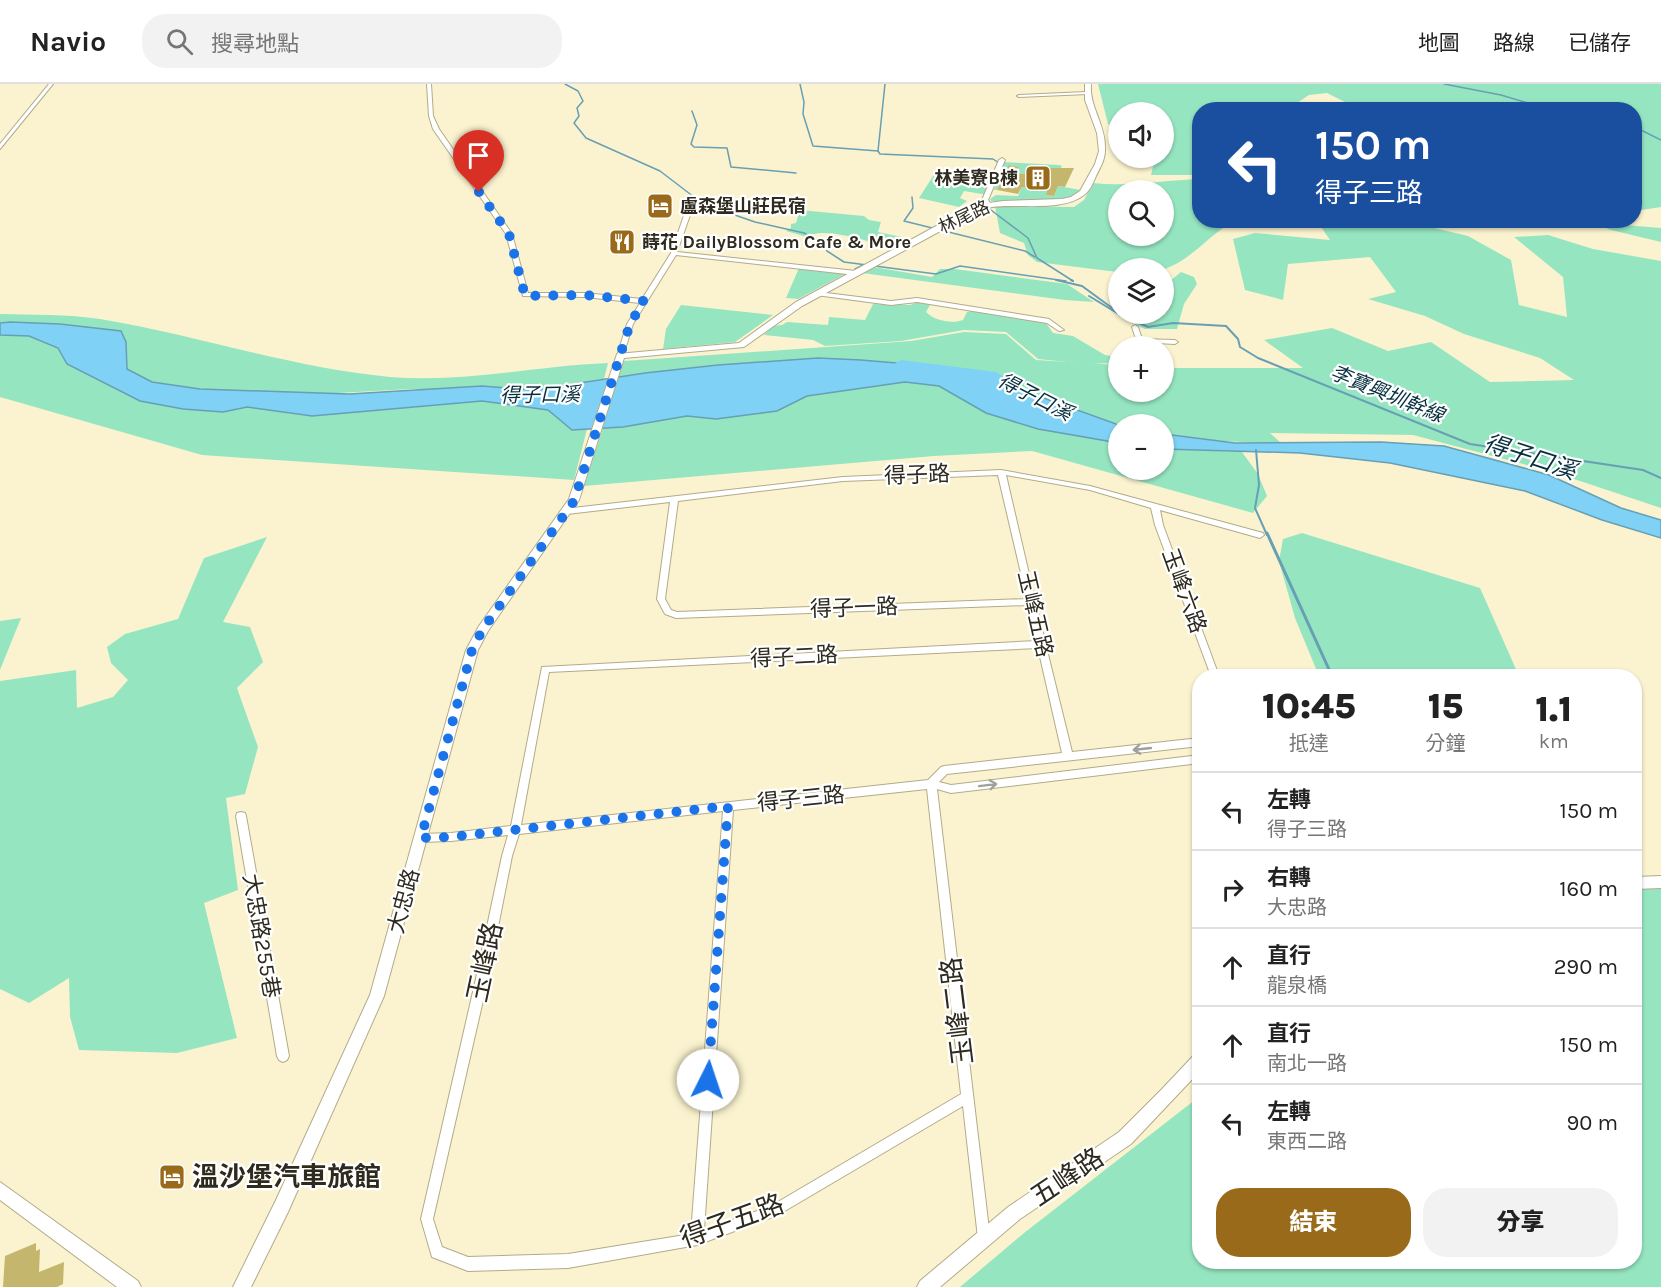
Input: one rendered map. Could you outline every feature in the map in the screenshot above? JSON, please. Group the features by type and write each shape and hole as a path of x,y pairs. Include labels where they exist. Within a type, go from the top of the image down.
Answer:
{"street":[{"path":"0,147 51,84"},
{"path":"429,84 431,116 436,129 509,234 525,296 585,295 644,301"},
{"path":"1018,96 1086,93 1088,84"},
{"name":"林尾路","path":"619,359 741,345 799,304 987,203 1061,201 1083,192 1102,153 1097,117 1086,93"},
{"path":"987,203 985,201 1002,160"},
{"path":"619,359 630,324 674,253 692,201"},
{"path":"674,253 856,273"},
{"path":"818,294 891,303 917,300 1049,321 1061,330"},
{"path":"1135,327 1139,341 1175,342"},
{"name":"大忠路","path":"242,1287 282,1206 377,996 472,650 483,629 567,511 580,488 619,359"},
{"name":"得子路","path":"567,511 843,478 1001,472 1090,488 1260,535"},
{"name":"玉峰五路","path":"1001,472 1068,757"},
{"name":"得子一路","path":"674,499 661,599 668,612 676,615 1033,602"},
{"name":"玉峰六路","path":"1155,506 1159,525 1212,669"},
{"name":"得子二路","path":"545,669 1043,644"},
{"name":"玉峰路","path":"436,1252 427,1219 481,983 507,856 515,830 545,669"},
{"path":"1192,743 944,770 931,784 951,789 1192,760"},
{"name":"得子三路","path":"421,838 515,830 931,784"},
{"name":"玉峰二路","path":"931,784 984,1238"},
{"path":"697,1239 728,806"},
{"name":"大忠路255巷","path":"241,816 283,1056"},
{"path":"1642,883 1661,882"},
{"name":"五峰路","path":"926,1287 1014,1213 1125,1138 1192,1068"},
{"name":"得子五路","path":"436,1252 468,1264 568,1261 697,1239 774,1210 967,1097"},
{"path":"0,1190 132,1287"}],"green space":[{"path":"1098,84 1661,84 1661,207 1642,210 1642,102 1345,102 1327,93 1309,95 1298,102 1192,102 1192,175 1151,175 1153,168 1174,168 1174,102 1108,102 1108,124"},
{"path":"1002,162 1062,166 1060,170 1046,168 1044,176 1016,173 1019,167 1010,165 997,190 994,190"},
{"path":"935,173 993,181 988,195 964,191 960,198 967,201 959,207 919,198"},
{"path":"1192,180 1192,228 1224,228 1174,265 1174,258 1108,258 1108,271 1037,262 1028,255 1024,243 1000,233 995,206 1074,207 1084,200 1093,183 1108,184 1108,246 1174,246 1174,181"},
{"path":"1058,186 1081,190 1071,198 1060,201 991,201 990,199 996,195 1018,196 1022,187 1047,190 1046,195 1054,196"},
{"path":"800,210 864,216 869,220 881,222 878,232 911,239 894,248 849,236 825,233 807,237 786,231 791,228 791,224 796,223"},
{"path":"1642,226 1661,228 1661,242 1607,229"},
{"path":"1322,228 1434,228 1468,236 1511,260 1519,305 1567,317 1563,277 1514,237 1548,235 1593,249 1661,261 1661,508 1553,472 1413,435 1270,433 1280,442 1222,441 1174,435 1174,414 1108,414 1108,422 980,375 933,366 818,358 718,365 618,377 624,361 911,341 964,332 1006,334 1036,360 1108,364 1108,402 1174,402 1174,368 1303,368 1264,340 1332,328 1388,351 1431,342 1490,382 1574,380 1540,358 1464,334 1425,316 1368,299 1396,292 1370,257 1288,264 1283,300 1245,290 1233,239 1255,233 1330,240"},
{"path":"874,267 932,277 940,269 955,269 1067,284 1094,302 862,273"},
{"path":"799,268 845,274 798,299 786,298"},
{"path":"1181,272 1194,277 1197,284 1184,304 1177,329 1145,329 1135,324 1174,324 1174,278"},
{"path":"918,302 930,305 926,312 944,321 963,320 967,312 972,311 1046,323 1053,333 1073,336 1108,356 1108,363 1087,364 1038,359 1006,332 964,330 901,341 825,346 813,340 764,335 773,326 787,322 828,325 829,317 865,320 873,304 910,305"},
{"path":"681,305 773,315 735,342 663,349 666,329"},
{"path":"0,314 63,315 100,319 281,359 353,373 390,377 445,378 608,363 604,379 534,390 482,386 320,394 200,389 152,382 127,369 126,342 0,323"},
{"path":"0,335 28,335 58,348 67,364 140,401 183,409 223,412 247,407 309,416 482,401 548,410 572,430 587,429 574,480 202,455 0,397"},
{"path":"905,382 939,386 986,413 1038,429 1108,441 1108,472 1032,451 934,456 584,486 603,428 687,416 716,419 777,411 807,396"},
{"path":"1174,449 1242,452 1258,474 1267,496 1253,513 1135,480 1174,480"},
{"path":"1302,533 1480,588 1516,669 1316,669 1295,618 1279,561 1283,539"},
{"path":"267,537 223,622 250,627 263,662 237,688 258,747 245,794 226,798 238,890 204,903 237,1038 177,1053 79,1050 70,1017 69,978 29,1003 0,989 0,681 76,670 77,708 113,697 128,680 111,663 107,647 125,634 178,619 204,558"},
{"path":"21,618 0,670 0,621"},
{"path":"1661,883 1661,1287 960,1287 1024,1233 1192,1102 1192,1269 1642,1269 1642,884"}],"water":[{"path":"0,323 60,324 121,331 126,342 127,369 152,382 200,389 349,394 482,386 534,390 645,373 818,358 933,366 980,375 1108,421 1108,441 1038,429 986,413 939,386 905,382 807,396 777,411 716,419 687,416 623,427 572,430 548,410 482,401 312,416 247,407 223,412 183,409 140,401 67,364 58,348 29,336 0,335"},
{"path":"1174,435 1235,443 1381,442 1444,446 1549,475 1621,508 1661,520 1661,538 1602,520 1525,491 1390,463 1300,453 1174,449"}],"building":[{"path":"1009,165 1019,167 1016,173 1043,176 1046,168 1074,168 1065,187 1058,186 1054,196 1046,195 1047,190 1022,187 1018,194 997,190"},
{"path":"36,1243 36,1251 40,1249 39,1272 64,1262 63,1284 57,1287 3,1287 5,1256"}],"waterway":[{"name":"李寶興圳幹線","path":"565,84 578,91 583,101 577,108 579,116 574,123 586,138 660,171 694,197 713,202 729,213 755,222 804,233 823,243 827,251 844,262 936,274 960,266 1066,281"},
{"path":"800,84 804,102 803,114 813,146 878,151"},
{"path":"878,151 885,84"},
{"path":"1444,84 1524,102"},
{"path":"692,111 697,125 691,144 694,147 727,148 731,167 796,173"},
{"path":"1642,130 1661,140"},
{"path":"878,151 880,154 993,159 999,163"},
{"path":"912,197 913,208 904,221 1025,251 1035,257"},
{"path":"987,207 1028,238 1037,258 1073,281 1071,280"},
{"name":"李寶興圳幹線","path":"855,269 863,265"},
{"name":"李寶興圳幹線","path":"1056,280 1082,286 1108,305"},
{"name":"李寶興圳幹線","path":"1089,296 1108,308"},
{"name":"李寶興圳幹線","path":"1174,323 1226,326 1238,339 1240,347 1258,358 1470,444 1643,470 1661,478"},
{"name":"李寶興圳幹線","path":"1142,324 1148,327 1167,324"},
{"name":"得子口溪","path":"901,364 991,375 1041,403"},
{"path":"1256,450 1259,485 1255,508 1267,535"},
{"path":"1267,533 1329,669"}],"place":[{"name":"林美寮B棟","path":"1038,178"},
{"name":"盧森堡山莊民宿","path":"660,206"},
{"name":"蒔花 DailyBlossom Cafe & More","path":"622,242"},
{"name":"溫沙堡汽車旅館","path":"172,1177"}],"route":[{"path":"479,192 509,234 525,296 585,295 644,301 630,324 574,501 483,629 472,650 421,838 451,837 728,806 708,1080"}]}
